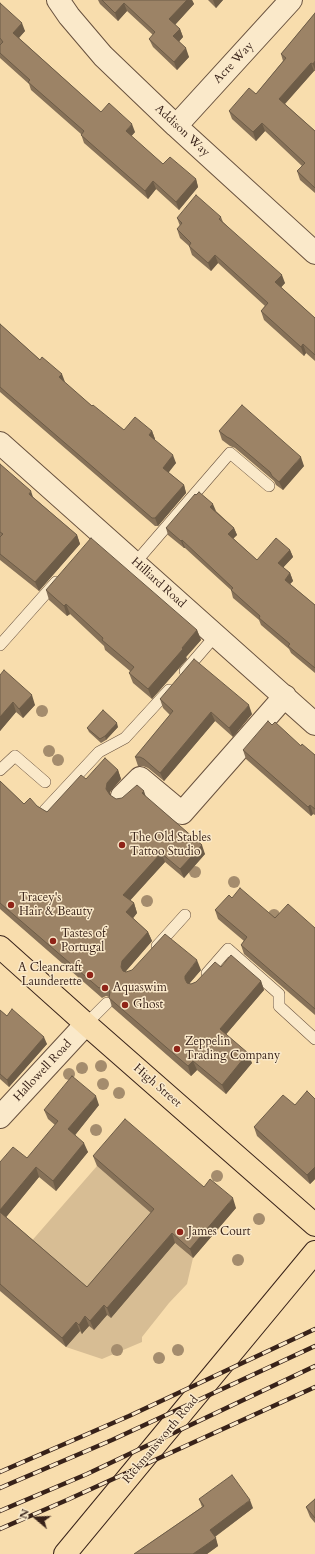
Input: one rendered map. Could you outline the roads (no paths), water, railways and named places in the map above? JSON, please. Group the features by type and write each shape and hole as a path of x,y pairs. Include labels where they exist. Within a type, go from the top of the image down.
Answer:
{"main road":[{"name":"High Street","path":"0,947 315,1225"},
{"name":"Rickmansworth Road","path":"66,1554 315,1252"}],"street":[{"name":"Addison Way","path":"58,0 69,16 103,56 176,126 315,253"},
{"name":"Acre Way","path":"176,126 292,0"},
{"name":"Hilliard Road","path":"0,443 97,535 135,563 315,724"},
{"path":"122,796 140,778 182,813 285,696"},
{"name":"Hallowell Road","path":"0,1117 30,1087 86,1024"}],"lane":[{"path":"135,563 230,453 269,486"},
{"path":"0,645 63,573"},
{"path":"46,810 99,752 125,738 178,680 216,635"},
{"path":"0,770 15,756 45,782"},
{"path":"151,953 185,915"},
{"path":"200,981 228,949 279,994 279,1006 315,1039"},
{"path":"86,1024 107,1003"}],"railway":[{"path":"0,1472 129,1416 315,1329"},
{"path":"0,1488 112,1440 315,1346"},
{"path":"0,1511 87,1474 315,1366"},
{"path":"0,1529 315,1387"}],"place":[{"name":"The Old Stables Tattoo Studio","path":"122,845"},
{"name":"Tracey's Hair & Beauty","path":"11,905"},
{"name":"Tastes of Portugal","path":"53,941"},
{"name":"A Cleancraft Launderette","path":"90,975"},
{"name":"Aquaswim","path":"105,988"},
{"name":"Ghost","path":"125,1005"},
{"name":"Zeppelin Trading Company","path":"177,1049"},
{"name":"James Court","path":"180,1232"}]}
